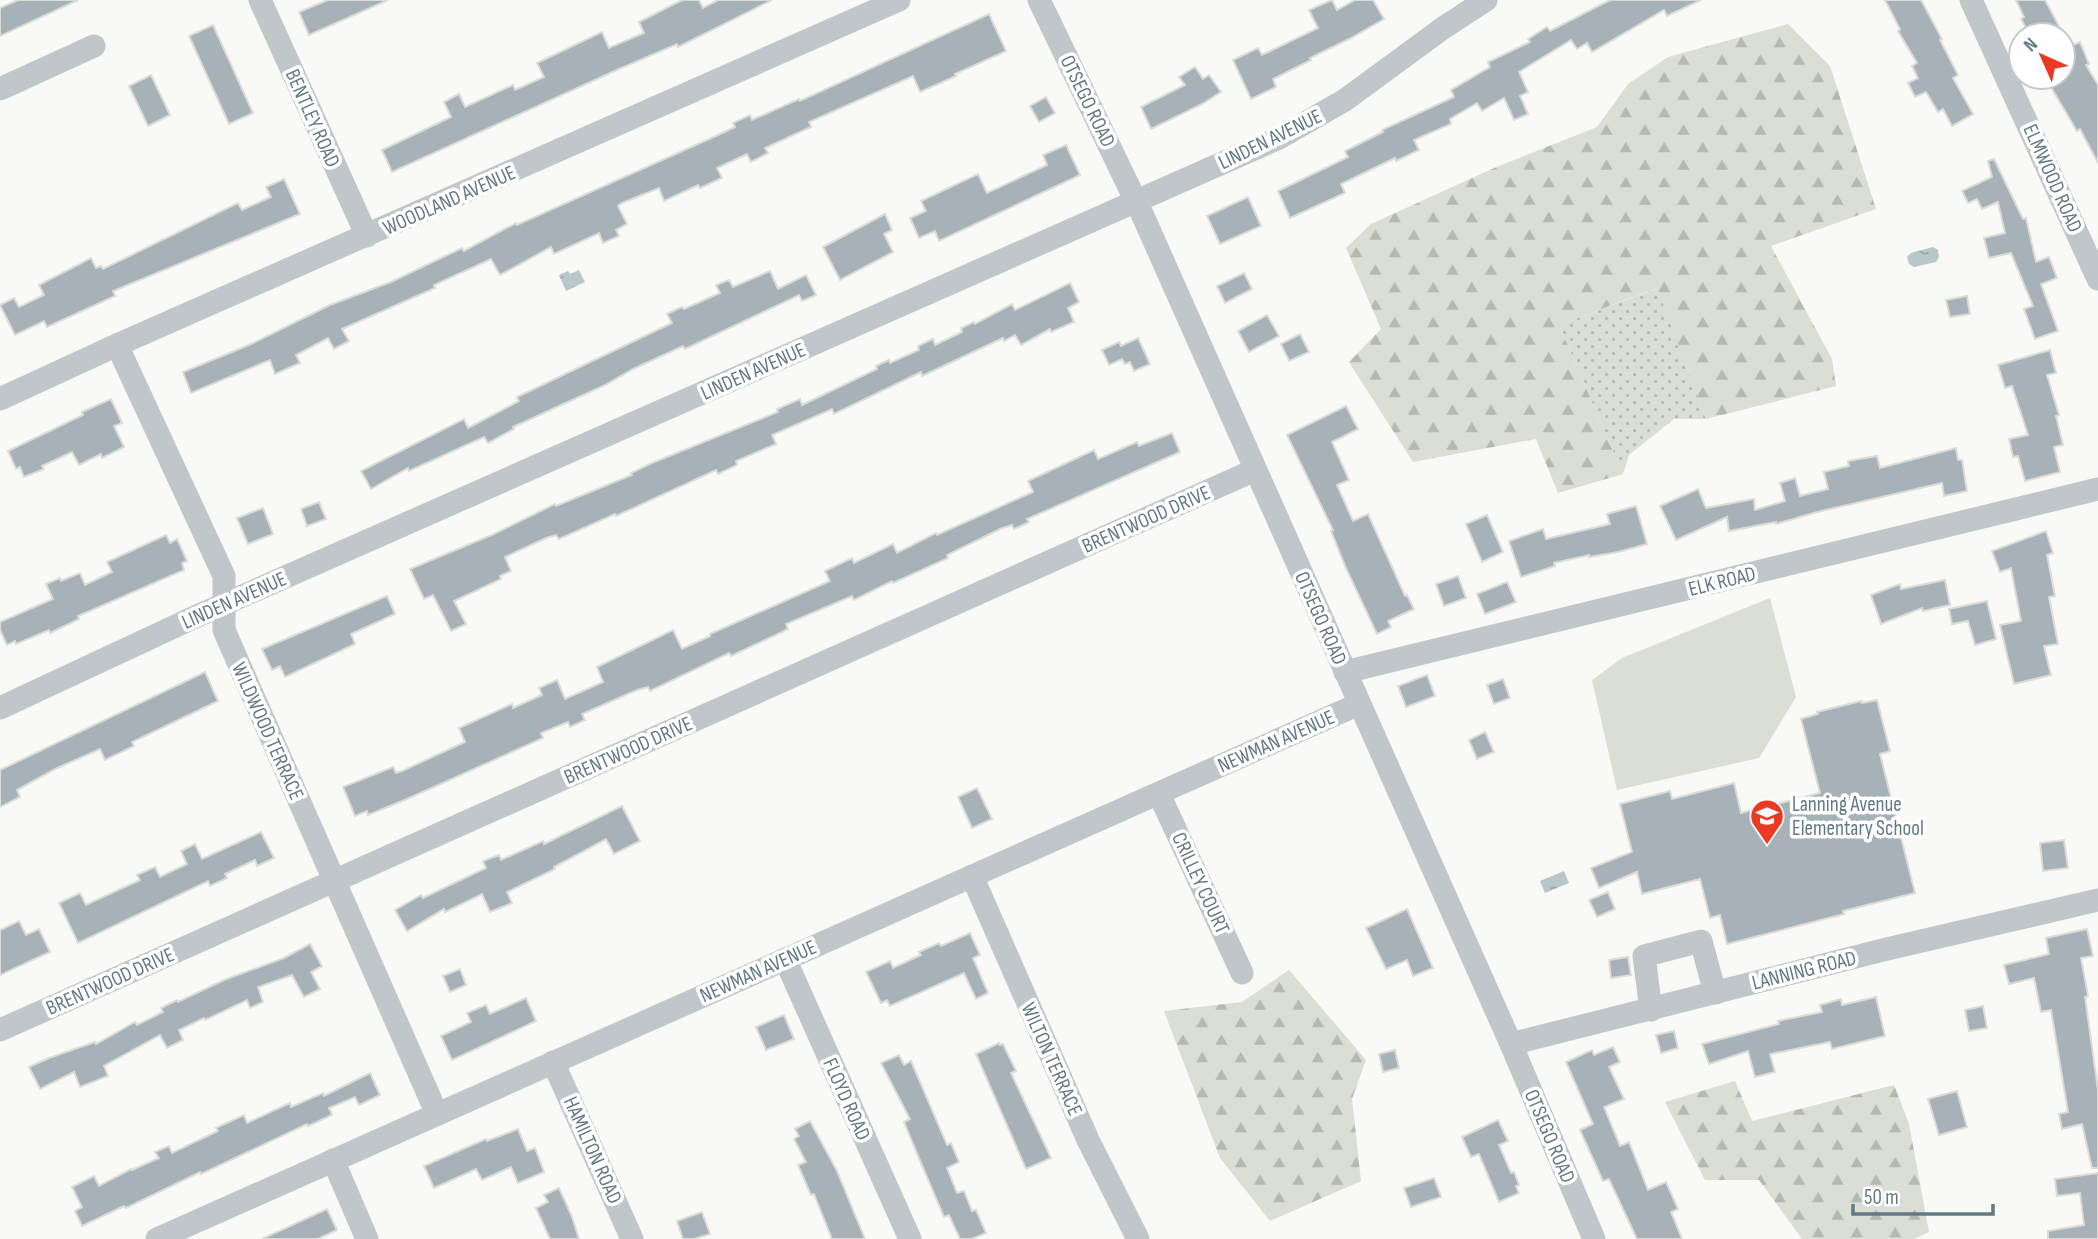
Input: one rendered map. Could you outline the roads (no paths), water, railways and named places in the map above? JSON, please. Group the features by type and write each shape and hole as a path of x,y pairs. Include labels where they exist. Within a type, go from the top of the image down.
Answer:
{"street":[{"name":"BENTLEY ROAD","path":"260,0 367,236"},
{"name":"WOODLAND AVENUE","path":"0,399 899,0"},
{"name":"OTSEGO ROAD","path":"1039,0 1136,201 1511,1044 1594,1239"},
{"name":"LINDEN AVENUE","path":"0,708 224,604 1279,138 1313,120 1378,78 1443,28 1486,0"},
{"name":"ELMWOOD ROAD","path":"1971,0 2098,279"},
{"path":"0,89 94,46"},
{"name":"WILDWOOD TERRACE","path":"117,345 224,576 224,630 437,1114"},
{"name":"BRENTWOOD DRIVE","path":"0,1030 1255,470"},
{"name":"ELK ROAD","path":"1345,672 2098,489"},
{"name":"NEWMAN AVENUE","path":"157,1239 1359,704"},
{"name":"CRILLEY COURT","path":"1159,794 1242,973"},
{"name":"WILTON TERRACE","path":"972,876 1087,1140 1138,1239"},
{"name":"LANNING ROAD","path":"1511,1044 2098,900"},
{"path":"1651,1010 1644,956 1702,941 1715,993"},
{"name":"FLOYD ROAD","path":"785,959 909,1239"},
{"name":"HAMILTON ROAD","path":"553,1062 632,1239"},
{"path":"333,1160 367,1239"}],"water":[{"path":"1933,247 1938,250 1939,257 1936,262 1914,267 1909,264 1907,257 1911,253"},
{"path":"579,270 585,282 566,291 559,275"},
{"path":"1564,871 1569,883 1545,893 1540,881"}],"place":[{"name":"Lanning Avenue Elementary School","path":"1767,846"}]}
